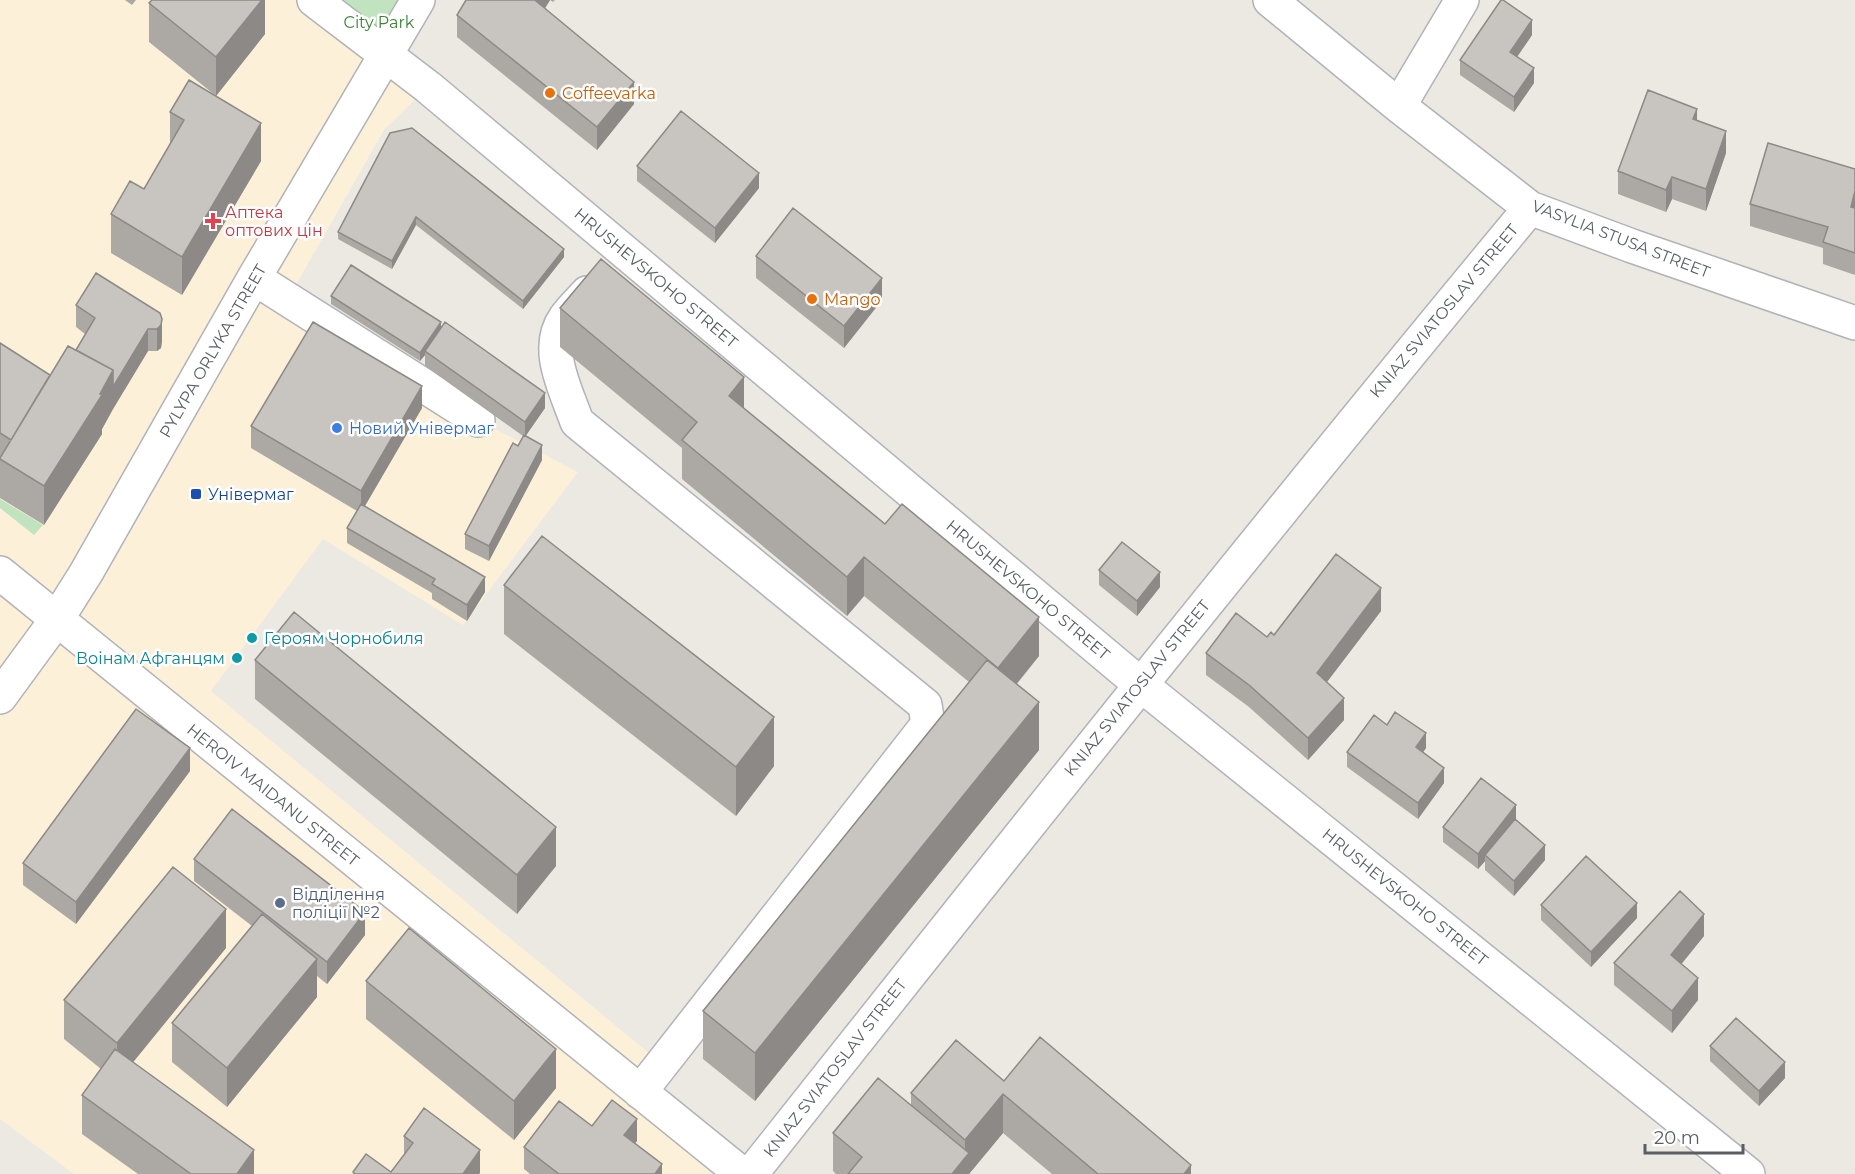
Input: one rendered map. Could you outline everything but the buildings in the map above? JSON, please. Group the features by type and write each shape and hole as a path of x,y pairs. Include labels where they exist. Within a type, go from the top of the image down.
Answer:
{"street":[{"name":"HRUSHEVSKOHO STREET","path":"314,0 428,87 1140,684 1748,1174"},
{"name":"PYLYPA ORLYKA STREET","path":"0,697 57,619 86,573 254,278 418,0"},
{"name":"VASYLIA STUSA STREET","path":"1270,0 1399,106 1530,208 1855,323"},
{"path":"1399,106 1462,0"},
{"name":"KNIAZ SVIATOSLAV STREET","path":"751,1174 1140,684 1530,208"},
{"path":"623,251 564,319 557,336 557,366 577,422 925,705 928,724 640,1092"},
{"path":"254,278 478,420"},
{"name":"HEROIV MAIDANU STREET","path":"0,573 742,1174"}],"shaded area":[{"path":"0,0 317,0 428,87 384,130 288,299 478,420 578,472 463,625 323,539 211,691 661,1063 640,1092 742,1174 74,1174 0,1119"}],"green space":[{"name":"City Park","path":"317,0 418,0 386,55"},
{"path":"0,499 43,525 34,535 0,508"}],"place":[{"name":"Coffeevarka","path":"550,93"},
{"name":"Аптека оптових цін","path":"213,221"},
{"name":"Mango","path":"812,299"},
{"name":"Новий Універмаг","path":"337,428"},
{"name":"Універмаг","path":"196,494"},
{"name":"Героям Чорнобиля","path":"252,638"},
{"name":"Воінам Афганцям","path":"237,658"},
{"name":"Відділення поліції №2","path":"280,903"}]}
